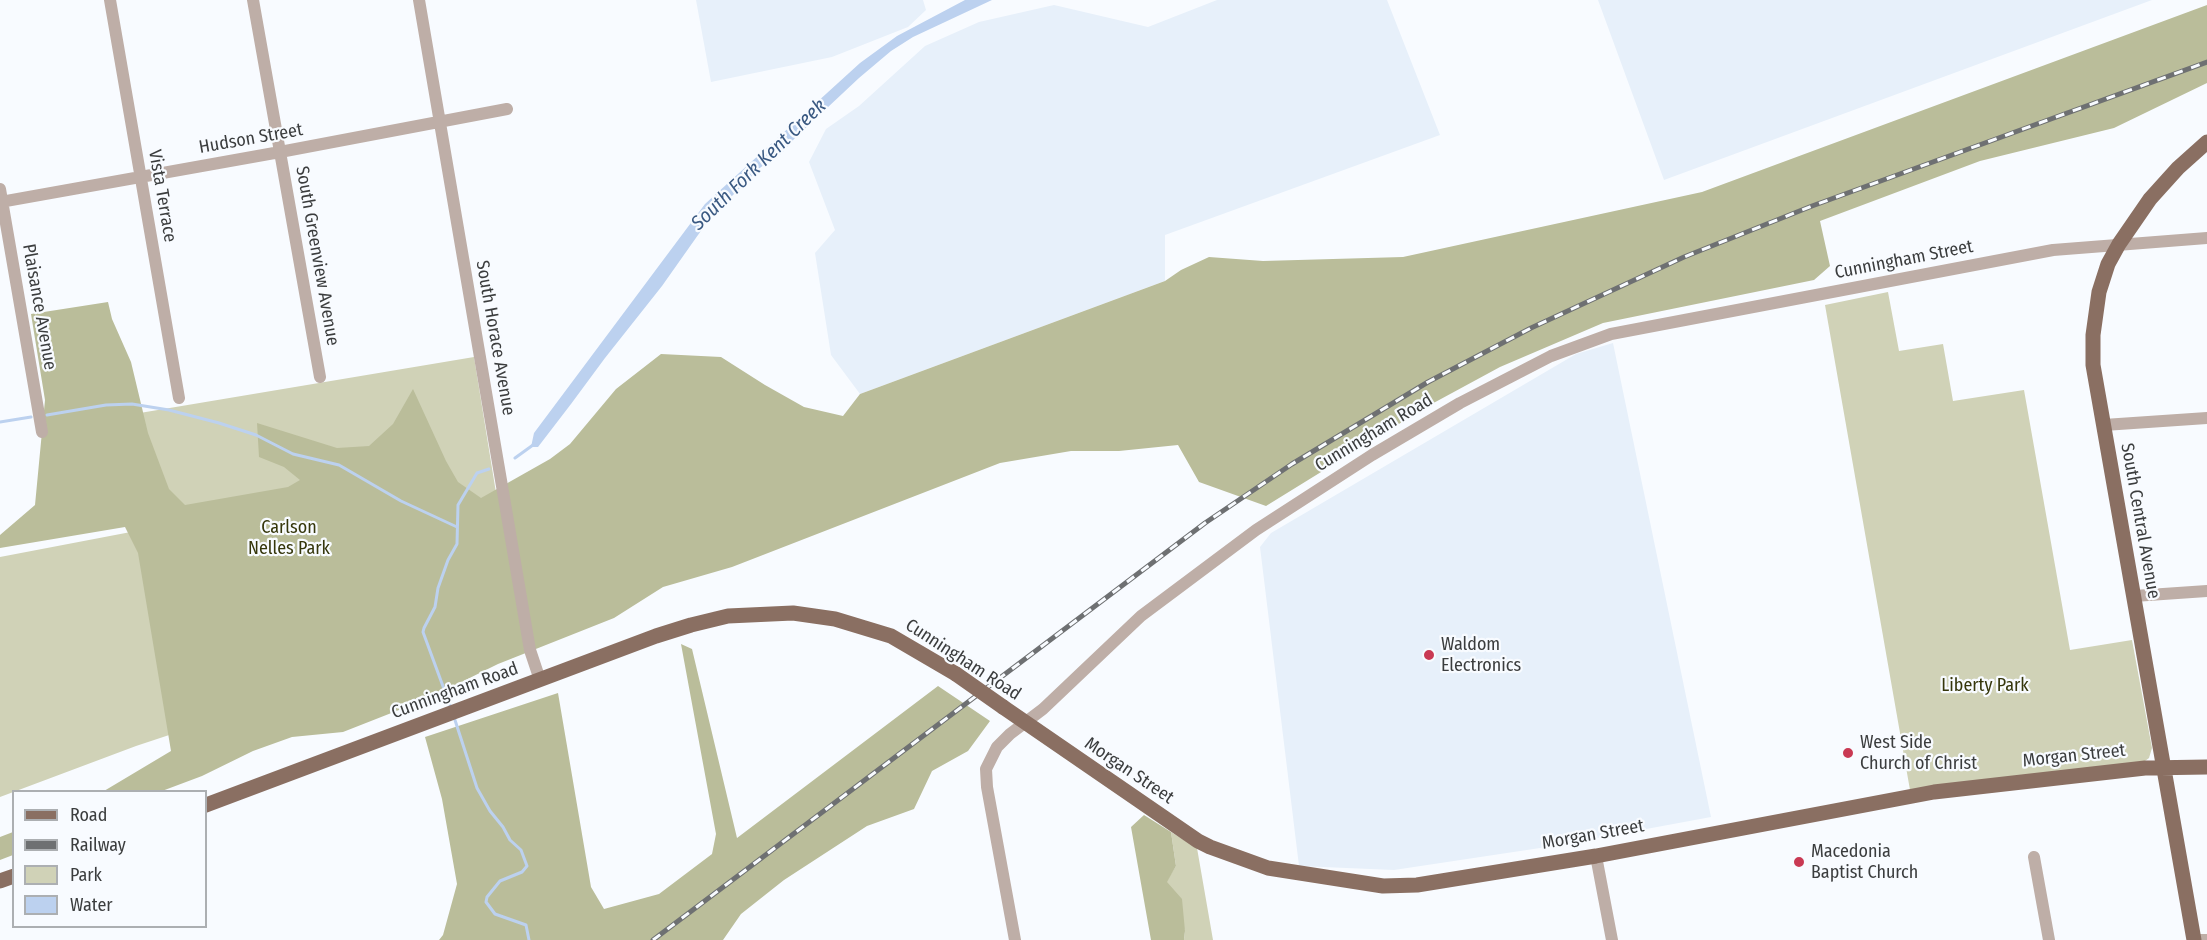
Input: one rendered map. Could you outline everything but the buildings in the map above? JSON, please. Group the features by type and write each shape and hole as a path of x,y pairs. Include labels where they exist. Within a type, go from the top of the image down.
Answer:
{"main road":[{"name":"South Central Avenue","path":"2193,940 2093,365 2093,335 2099,292 2108,264 2119,244 2150,199 2178,168 2207,142"},
{"name":"Cunningham Road","path":"207,805 691,625 728,616 771,613 814,615 873,629 907,644 956,674 1024,723"},
{"name":"Morgan Street","path":"1024,723 1198,841 1234,857 1268,868 1383,886 1406,885 1596,856 1934,792 2093,773 2207,767"}],"street":[{"name":"Vista Terrace","path":"110,0 179,398"},
{"name":"South Greenview Avenue","path":"253,0 320,377"},
{"name":"South Horace Avenue","path":"419,0 530,650 540,680"},
{"name":"Hudson Street","path":"1,198 141,178 507,109"},
{"name":"Plaisance Avenue","path":"1,198 42,432"},
{"name":"Cunningham Street","path":"1611,334 2052,250 2207,238"},
{"name":"Cunningham Road","path":"1024,723 1141,616 1256,530 1372,455 1460,403 1551,356 1611,334"},
{"path":"2104,425 2207,418"},
{"path":"2134,596 2207,591"},
{"path":"1016,940 987,787 986,769 997,747 1024,723"},
{"path":"1596,856 1612,940"},
{"path":"2034,857 2049,940"},
{"path":"2193,940 2207,940"}],"shaded area":[{"path":"696,0 923,0 926,10 908,27 832,57 711,82"},
{"path":"1217,0 1387,0 1440,135 1165,235 1165,281 860,394 831,355 815,253 835,230 809,162 826,129 859,106 925,46 979,22 1054,5 1148,27"},
{"path":"1598,0 2152,0 1664,180"},
{"path":"1613,343 1711,817 1560,845 1394,870 1299,866 1260,547 1271,533 1576,354"}],"green space":[{"path":"2207,5 2207,83 2114,128 1980,161 1820,221 1830,266 1814,280 1603,323 1500,367 1428,406 1266,506 1199,482 1178,445 1119,451 1071,451 1000,463 732,567 663,587 614,618 498,664 427,699 343,732 292,737 253,751 202,776 165,790 106,790 171,751 138,553 125,527 0,548 0,535 35,505 45,400 31,314 108,302 112,319 131,362 148,433 169,489 185,505 288,487 300,480 284,467 259,457 257,423 337,448 369,446 393,424 413,389 458,482 481,498 550,459 570,444 616,389 661,354 721,357 804,407 843,416 860,394 1165,281 1181,270 1209,257 1263,261 1403,257 1702,192"},
{"name":"Liberty Park","path":"1888,292 1899,351 1943,344 1953,401 2024,390 2070,650 2132,640 2152,748 2149,758 2141,764 1910,790 1825,305"},
{"name":"Carlson Nelles Park","path":"474,357 515,610 320,685 136,746 19,790 12,790 12,792 0,797 0,557 136,531 116,417"},
{"path":"681,644 692,649 737,838 938,686 990,721 968,751 932,771 914,809 867,826 784,880 741,914 723,940 439,940 443,935 457,884 442,799 425,737 558,693 591,887 604,909 659,894 712,854 716,834"},
{"path":"1144,815 1171,832 1176,866 1167,882 1182,899 1184,940 1151,940 1131,827"},
{"path":"12,832 12,855 0,860 0,837"},
{"path":"1171,832 1197,848 1213,940 1184,940 1185,931 1166,882 1176,866"}],"water":[{"path":"965,0 992,0 913,37 891,51 859,78 781,154 761,167 710,218 662,286 538,447 531,447 534,433 705,204 860,63 897,36"}],"waterway":[{"path":"47,415 106,405 132,404 169,410 219,423 256,435 293,454 339,465 401,501 457,527"},
{"path":"0,422 31,417"},
{"name":"South Fork Kent Creek","path":"515,458 533,445"},
{"name":"South Fork Kent Creek","path":"451,708 423,632 435,607 438,588 448,560 457,544 458,505 477,473 489,469"},
{"name":"South Fork Kent Creek","path":"454,717 477,788 510,840 521,850 527,866 522,872 500,881 487,897 486,902 495,914 526,925 529,940"}],"railway":[{"path":"653,940 1205,523 1292,464 1428,382 1531,328 1684,257 1812,206 2207,62"}],"place":[{"name":"Waldom Electronics","path":"1429,655"},
{"name":"West Side Church of Christ","path":"1848,753"},
{"name":"Macedonia Baptist Church","path":"1799,862"}]}
